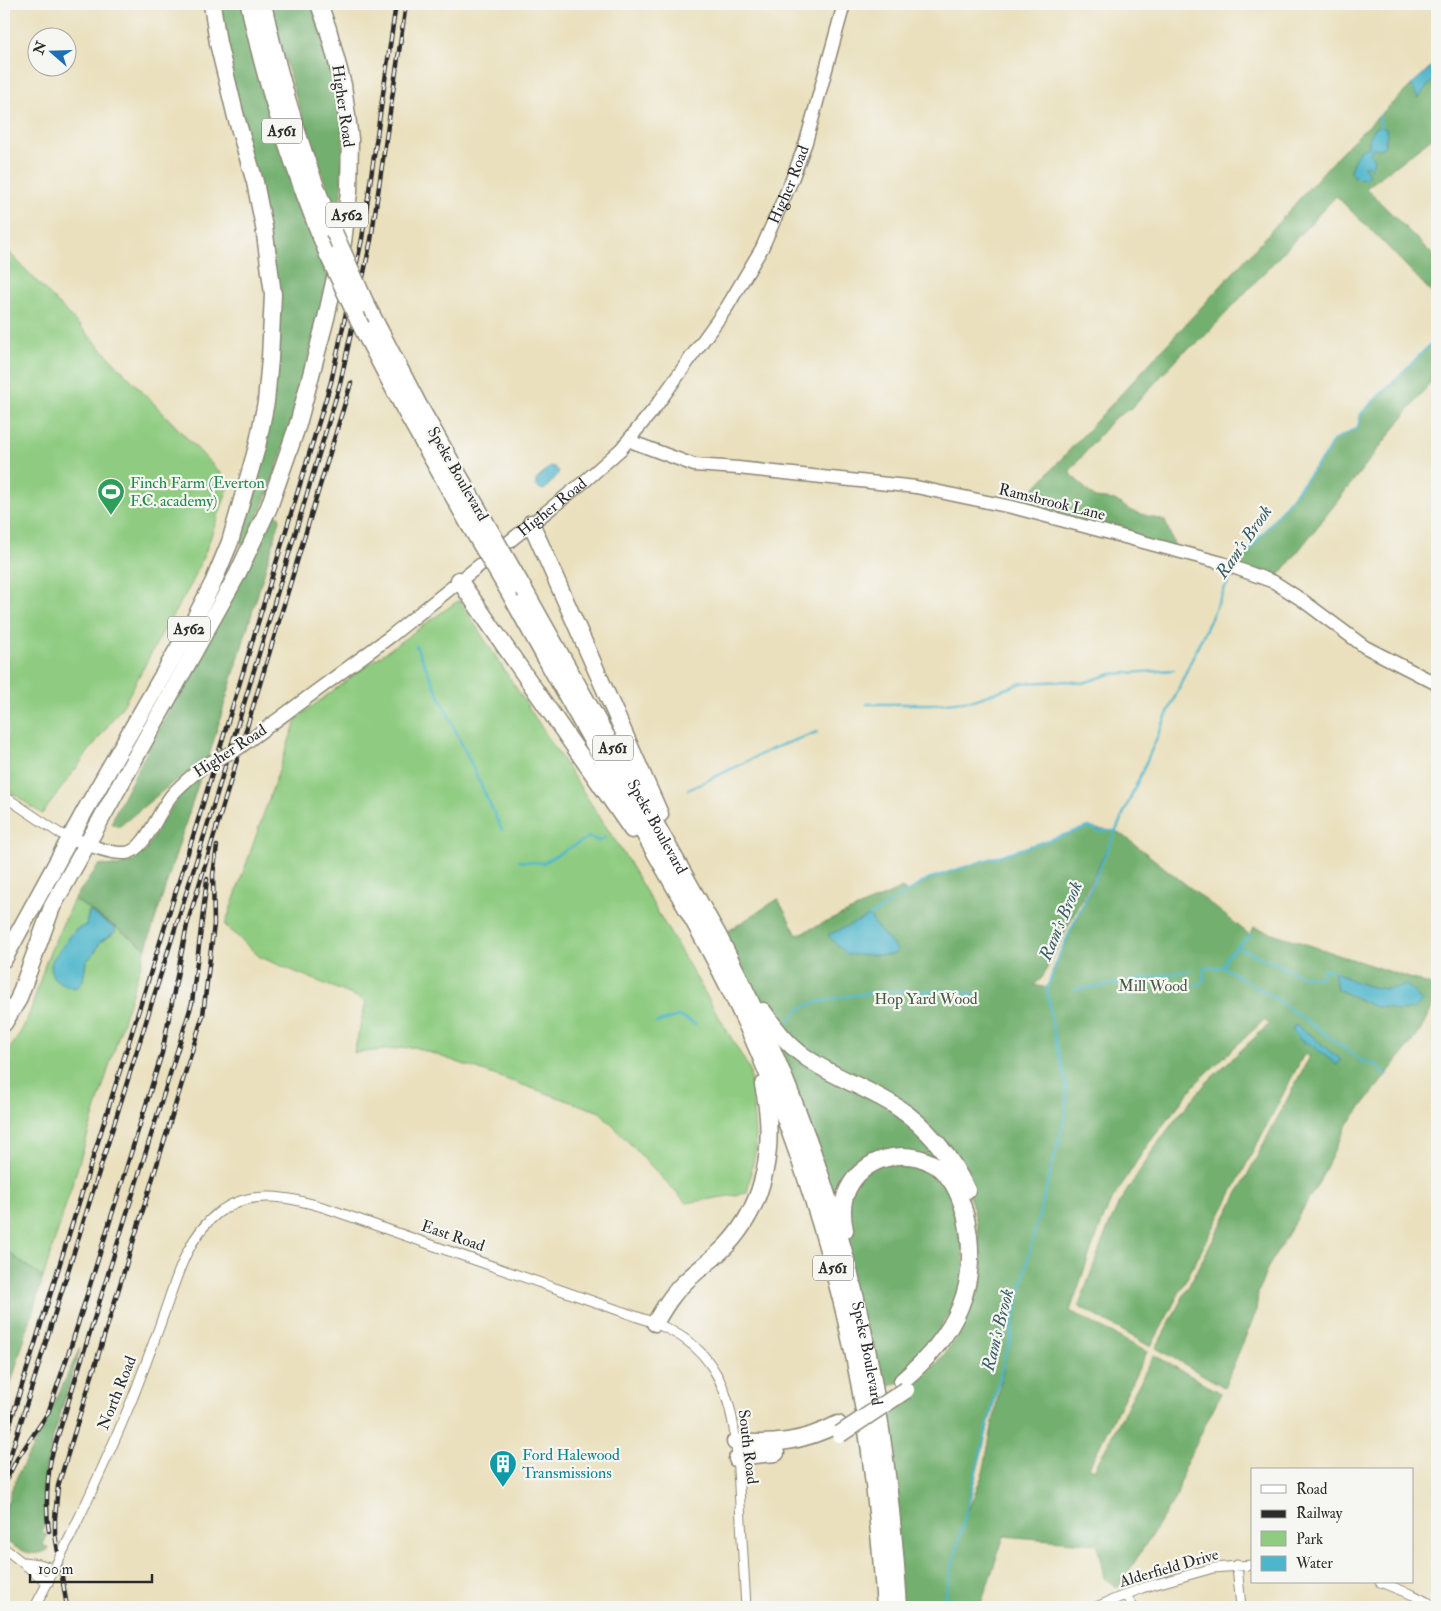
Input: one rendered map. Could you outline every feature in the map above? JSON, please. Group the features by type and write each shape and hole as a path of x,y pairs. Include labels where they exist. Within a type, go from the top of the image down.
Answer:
{"highway":[{"name":"A562","path":"4,959 213,583 230,542 257,447 266,402 273,294 272,284 255,182 236,117 218,43 212,4"},
{"name":"Speke Boulevard","path":"249,4 279,122 307,203 328,255 361,326 405,410 476,521 700,902 738,974 782,1070 808,1138 830,1204 854,1292 875,1392 893,1521 899,1607"},
{"name":"Speke Boulevard","path":"263,4 292,115 318,193 334,232 366,304 476,521"},
{"name":"Higher Road","path":"4,1023 18,1000 52,907 237,576 269,507 298,424 326,318 343,242 349,192 350,140 343,85 328,29 319,4"},
{"path":"531,523 700,902"},
{"path":"459,580 680,897"},
{"name":"Speke Boulevard","path":"517,593 709,948 748,1027 767,1071 793,1142 818,1214 854,1356 876,1499 885,1607"},
{"path":"655,1323 668,1301 683,1284 717,1255 742,1227 754,1208 766,1165 769,1125 768,1103 763,1084 709,948"},
{"path":"737,1459 808,1448 904,1386 924,1376 948,1350 972,1304 978,1278 980,1252 977,1224 971,1197 942,1147 897,1107 830,1072 795,1049 776,1029 738,974"},
{"path":"875,1392 844,1227 844,1201 848,1189 863,1169 876,1161 905,1155 920,1158 934,1164 945,1172 956,1189 965,1215 971,1249 970,1270 960,1310 952,1325 931,1354 904,1386"},
{"path":"735,1442 761,1444 792,1441 839,1429"}],"street":[{"name":"Higher Road","path":"70,838 107,850 126,853 136,850 144,840 162,808 188,779 206,766 248,742 391,636 610,459 630,439 654,409 727,307 762,248 806,142 844,4"},
{"name":"Ramsbrook Lane","path":"630,439 635,443 694,465 916,487 1016,508 1255,574 1274,582 1302,600 1365,648 1437,684"},
{"path":"4,796 59,833 70,838"},
{"name":"East Road","path":"238,1202 251,1198 265,1197 279,1197 308,1202 655,1323"},
{"name":"North Road","path":"35,1607 128,1410 188,1251 210,1220 225,1208 238,1202"},
{"name":"South Road","path":"655,1323 670,1329 690,1342 712,1366 725,1393 737,1459 746,1607"},
{"path":"4,1548 35,1574 48,1582"},
{"path":"23,1562 53,1570"},
{"path":"1237,1565 1241,1607"},
{"name":"Alderfield Drive","path":"1096,1607 1142,1588 1204,1570 1251,1565"},
{"path":"1385,1584 1436,1607"},
{"path":"1126,1595 1133,1607"}],"green space":[{"path":"221,4 243,4 301,205 328,277 295,412 271,485 247,544 241,543 236,537 277,357"},
{"path":"271,4 312,4 334,72 343,139 340,221 301,114"},
{"path":"1437,61 1437,134 1366,188 1437,259 1437,298 1336,196 1199,342 1183,352 1133,407 1113,419 1069,472 1095,498 1115,500 1131,511 1165,521 1177,552 1016,508 1254,250 1341,152"},
{"name":"Finch Farm (Everton F.C. academy)","path":"4,247 230,483 192,583 161,635 124,704 42,814 4,787"},
{"path":"1437,338 1437,374 1274,582 1236,568 1325,455 1333,441 1358,427 1361,414"},
{"path":"272,513 279,516 280,520 208,759 171,784 120,826 115,826 112,823 115,813"},
{"path":"459,600 625,856 750,1070 756,1148 747,1193 686,1203 600,1112 414,1047 354,1053 366,1001 260,957 225,925 297,718"},
{"path":"201,775 146,948 74,899 99,865 119,866 132,861 146,851 162,821 178,798"},
{"path":"1089,827 1115,832 1123,835 1250,935 1254,927 1434,986 1433,1003 1421,1030 1346,1127 1319,1182 1267,1269 1258,1293 1256,1312 1224,1387 1156,1348 1310,1056 1304,1054 1151,1347 1079,1306 1104,1237 1119,1203 1174,1121 1207,1082 1269,1024 1264,1020 1196,1083 1146,1147 1109,1205 1070,1311 1147,1352 1089,1467 1094,1470 1154,1355 1221,1393 1184,1468 1177,1495 1118,1588 1104,1578 1097,1544 1004,1536 980,1607 899,1607 881,1407 903,1393 924,1376 943,1356 958,1334 969,1310 976,1285 979,1259 978,1233 973,1207 963,1182 956,1189 967,1289 902,1381 875,1392 719,937 778,899 797,935 902,888 907,892 928,879","holes":["1108,847 1060,953 1047,988 1034,985 1042,978","1006,1355 983,1473 966,1515"]},
{"path":"74,899 146,948 43,1278 4,1249 4,1056 26,1022 52,946","holes":["89,911 115,928 112,935 100,942 95,952 86,962 81,985 73,988 60,950 77,929 86,925"]},
{"path":"4,1249 43,1278 4,1406"},
{"path":"80,1348 46,1467 44,1488 46,1522 42,1532 47,1535 43,1545 49,1548 43,1552 26,1552 4,1540 4,1514 19,1472 40,1434"}],"water":[{"path":"1431,67 1437,70 1437,76 1418,99 1411,85"},
{"path":"1381,126 1386,129 1387,134 1384,147 1379,149 1373,148 1370,152 1374,159 1372,170 1368,165 1364,166 1369,174 1367,178 1357,179 1351,172 1352,165 1359,150 1369,147 1369,137 1373,129"},
{"path":"550,466 555,467 559,471 556,477 544,490 536,487 536,480"},
{"path":"89,911 115,928 116,931 100,942 95,952 86,962 83,981 73,988 53,977 51,965 53,959 75,930 86,925"},
{"path":"870,916 874,924 898,951 892,955 847,955 828,935"},
{"path":"1334,971 1350,980 1378,988 1388,989 1406,985 1423,1002 1413,1009 1397,1011 1385,1007 1375,1007 1337,989"},
{"path":"1295,1025 1312,1036 1341,1060 1337,1065 1311,1045 1300,1040 1292,1030"}],"waterway":[{"path":"1379,116 1381,126"},
{"name":"Ram's Brook","path":"1238,565 1325,455 1333,441 1358,427 1361,414 1437,338"},
{"name":"Ram's Brook","path":"942,1607 1005,1357 1012,1336 1031,1246 1066,1114 1066,1082 1053,1030 1047,988 1060,953 1185,674 1234,572"},
{"path":"416,646 502,830"},
{"path":"867,704 936,704 974,700 1022,683 1067,681 1083,683 1111,674 1174,670"},
{"path":"688,790 772,749 817,732"},
{"path":"870,916 928,879 1089,827 1098,831 1116,831"},
{"path":"519,861 543,863 589,837 599,841 606,837"},
{"path":"1223,967 1227,956 1251,935"},
{"path":"1237,947 1303,976 1321,978 1324,969 1334,971"},
{"path":"1196,986 1205,979 1203,968 1223,967 1276,999 1364,1062 1377,1065 1385,1075"},
{"path":"1075,989 1193,970"},
{"path":"788,1022 799,1010 810,1004 841,997 885,991 962,991 976,996 970,1003"},
{"path":"656,1023 678,1016 695,1024"}],"railway":[{"path":"4,1443 199,817 331,382 362,239 396,4"},
{"path":"4,1476 209,820 340,384 371,240 406,4"},
{"path":"4,1484 17,1459 48,1413 73,1340 162,1053 187,925 351,383"},
{"path":"67,1607 55,1534 58,1486 203,1015 214,924 213,875 217,846"},
{"path":"49,1531 47,1494 51,1458 192,1003 207,879"}],"place":[{"name":"Finch Farm (Everton F.C. academy)","path":"111,516"},
{"name":"Ford Halewood Transmissions","path":"503,1488"}],"park label":[{"name":"Mill Wood","path":"1153,986"},
{"name":"Hop Yard Wood","path":"926,999"}]}
